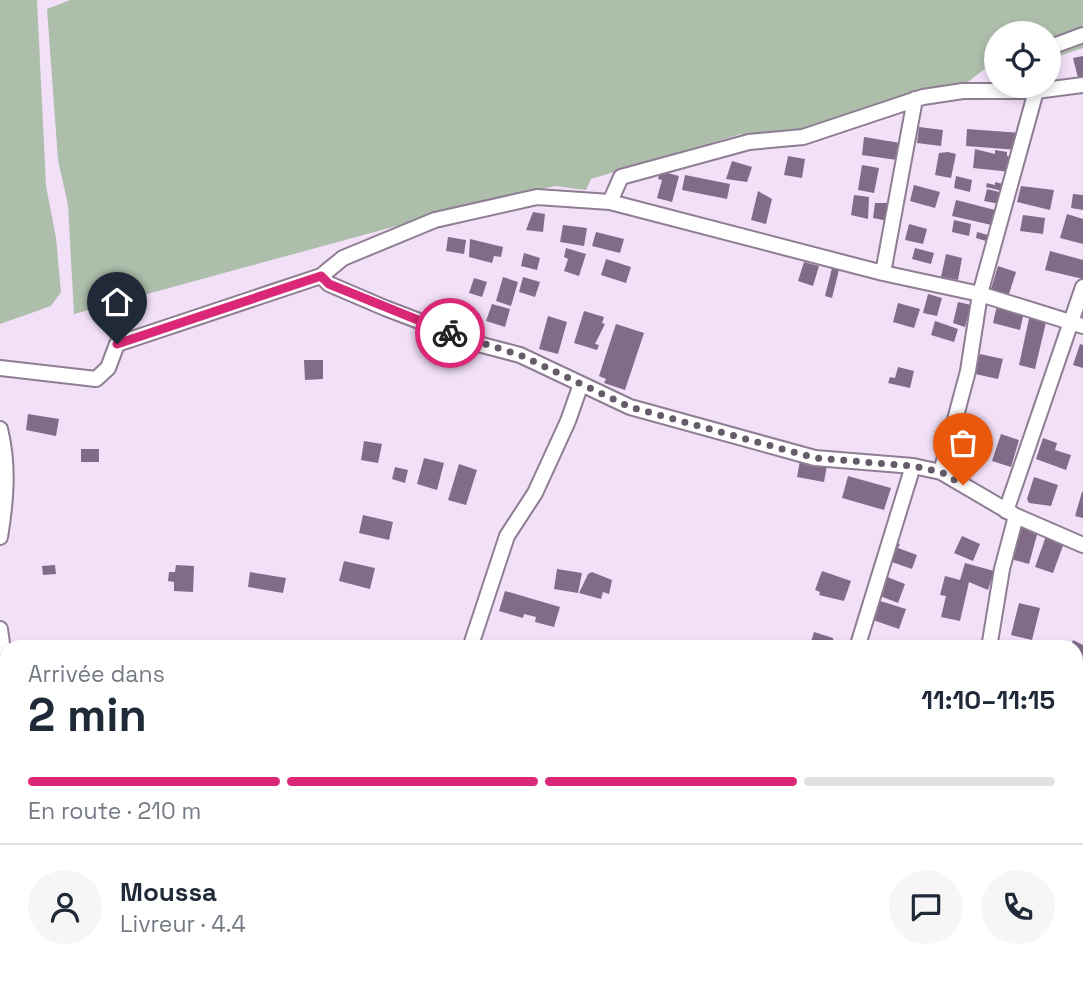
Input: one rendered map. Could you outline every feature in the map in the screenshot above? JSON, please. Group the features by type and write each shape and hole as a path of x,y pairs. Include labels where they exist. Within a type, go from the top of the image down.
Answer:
{"street":[{"path":"1061,43 1083,35"},
{"path":"610,202 621,177 749,142 803,137 915,99 984,85"},
{"path":"1061,88 1083,85"},
{"path":"963,91 984,91"},
{"path":"941,472 968,371 981,294 1033,98"},
{"path":"883,273 915,99"},
{"path":"0,368 96,379 108,368 117,344 321,276 343,258 435,220 537,197 610,202 883,273 981,294 1077,324"},
{"path":"321,276 329,284 362,299 482,345 520,355 630,407 815,458 913,466 941,472 1011,514 1083,545"},
{"path":"990,640 1011,514 1077,324 1083,287"},
{"path":"473,640 507,536 535,493 568,421 581,384"},
{"path":"0,429 4,446 6,501 0,537"},
{"path":"859,640 913,466"}],"green space":[{"path":"0,0 37,0 46,186 56,238 61,292 51,306 0,324"},
{"path":"70,0 1083,0 1083,48 1061,56 1061,21 984,21 984,69 959,89 850,120 758,139 741,134 591,179 586,190 555,186 466,207 74,314 68,205 58,160 47,9"}],"building":[{"path":"1083,56 1083,77 1078,78 1073,58"},
{"path":"919,127 943,130 941,146 917,143"},
{"path":"967,129 1021,133 1018,150 966,146"},
{"path":"864,137 900,143 897,160 862,155"},
{"path":"975,149 995,154 995,150 1007,152 1007,156 1013,157 1011,172 973,168"},
{"path":"939,153 956,154 951,178 935,175"},
{"path":"788,156 805,159 802,178 784,175"},
{"path":"732,161 752,167 747,182 726,179"},
{"path":"862,165 879,168 874,193 858,190"},
{"path":"660,171 679,176 672,202 657,198 662,180 658,179"},
{"path":"685,175 730,184 727,199 682,190"},
{"path":"956,176 972,180 970,192 954,188"},
{"path":"995,182 1007,185 1006,192 986,187 987,183 995,185"},
{"path":"914,185 940,192 935,208 910,201"},
{"path":"1021,186 1054,190 1050,210 1017,202"},
{"path":"987,189 1003,193 1000,204 984,201"},
{"path":"758,191 772,199 766,224 751,220"},
{"path":"1073,194 1083,195 1083,210 1071,208"},
{"path":"854,195 869,197 868,219 851,215"},
{"path":"956,200 999,211 996,226 952,216"},
{"path":"875,203 891,203 888,221 873,218"},
{"path":"533,212 545,214 543,232 526,230"},
{"path":"1067,214 1083,219 1083,244 1060,238"},
{"path":"1023,215 1045,218 1043,234 1020,231"},
{"path":"954,220 971,224 969,236 952,232"},
{"path":"909,224 927,229 923,244 905,240"},
{"path":"563,225 587,228 584,246 560,242"},
{"path":"596,232 624,239 620,253 592,246"},
{"path":"977,232 988,235 986,241 976,238"},
{"path":"448,237 466,240 464,254 446,251"},
{"path":"470,239 503,247 501,257 494,256 492,263 469,257"},
{"path":"566,248 586,254 579,276 564,271 568,259 564,257"},
{"path":"915,248 934,253 931,264 912,259"},
{"path":"1050,251 1083,260 1083,279 1045,270"},
{"path":"524,253 540,258 537,270 521,266"},
{"path":"946,254 962,258 958,280 941,277"},
{"path":"606,259 631,267 626,283 601,275"},
{"path":"804,262 819,266 813,286 798,281"},
{"path":"998,266 1016,272 1009,294 991,289"},
{"path":"832,268 839,270 832,298 825,296"},
{"path":"503,277 518,282 511,306 496,301"},
{"path":"523,277 540,282 535,297 519,292"},
{"path":"474,278 487,282 482,297 469,293"},
{"path":"928,294 942,298 937,316 923,313"},
{"path":"958,302 971,305 965,327 953,323"},
{"path":"898,303 920,309 914,328 893,322"},
{"path":"492,304 510,309 505,327 486,321"},
{"path":"997,305 1024,312 1020,330 993,323"},
{"path":"584,311 604,317 602,323 605,324 595,344 599,345 597,350 574,343"},
{"path":"1030,314 1047,318 1035,369 1019,365"},
{"path":"548,316 567,322 558,354 539,349"},
{"path":"935,321 958,329 954,342 931,335"},
{"path":"616,324 644,333 625,390 604,383 606,379 599,376"},
{"path":"1080,344 1083,345 1083,368 1073,365"},
{"path":"980,354 1003,359 998,379 975,374"},
{"path":"304,360 323,360 323,379 305,380"},
{"path":"898,367 914,371 910,388 888,383 890,377 895,378"},
{"path":"28,414 59,419 56,436 26,430"},
{"path":"968,425 987,431 977,460 959,454"},
{"path":"1001,434 1019,440 1011,467 992,461"},
{"path":"1043,438 1057,443 1055,450 1071,455 1066,470 1036,459"},
{"path":"364,441 382,444 378,463 361,460"},
{"path":"81,449 99,449 99,462 81,462"},
{"path":"801,455 828,460 824,482 797,477"},
{"path":"424,458 444,463 437,490 417,484"},
{"path":"459,464 477,470 466,505 448,500"},
{"path":"395,467 408,470 405,483 392,479"},
{"path":"848,476 891,488 884,510 842,498"},
{"path":"1034,477 1058,485 1051,506 1029,503 1027,499"},
{"path":"1083,492 1083,518 1075,516"},
{"path":"363,515 393,522 389,540 359,533"},
{"path":"1022,527 1038,531 1029,564 1010,559"},
{"path":"962,536 980,544 973,561 954,553"},
{"path":"1046,536 1064,543 1053,573 1035,567"},
{"path":"892,541 900,544 898,548 917,555 912,569 886,560"},
{"path":"344,561 375,568 370,589 339,581"},
{"path":"965,563 994,571 988,590 969,582 960,621 941,617 946,596 940,595 945,576 960,580"},
{"path":"55,565 56,574 43,575 42,566"},
{"path":"176,565 194,566 193,592 174,591 174,582 168,581 169,572 175,572"},
{"path":"557,569 582,573 578,593 554,589"},
{"path":"822,571 851,581 844,601 819,595 820,592 815,590"},
{"path":"250,572 286,578 283,593 248,587"},
{"path":"592,572 612,580 609,594 603,592 601,599 579,593 588,574"},
{"path":"882,575 905,584 898,603 875,594"},
{"path":"505,591 560,607 554,627 535,622 536,617 524,614 523,618 499,611"},
{"path":"877,600 906,609 899,629 870,619"},
{"path":"1019,603 1040,608 1032,640 1011,635"},
{"path":"814,632 833,640 812,640"}],"way so far":[{"path":"450,333 520,355 630,407 815,458 913,466 941,472 963,485"}],"route":[{"path":"117,344 194,316 321,276 329,284 450,333"}]}
